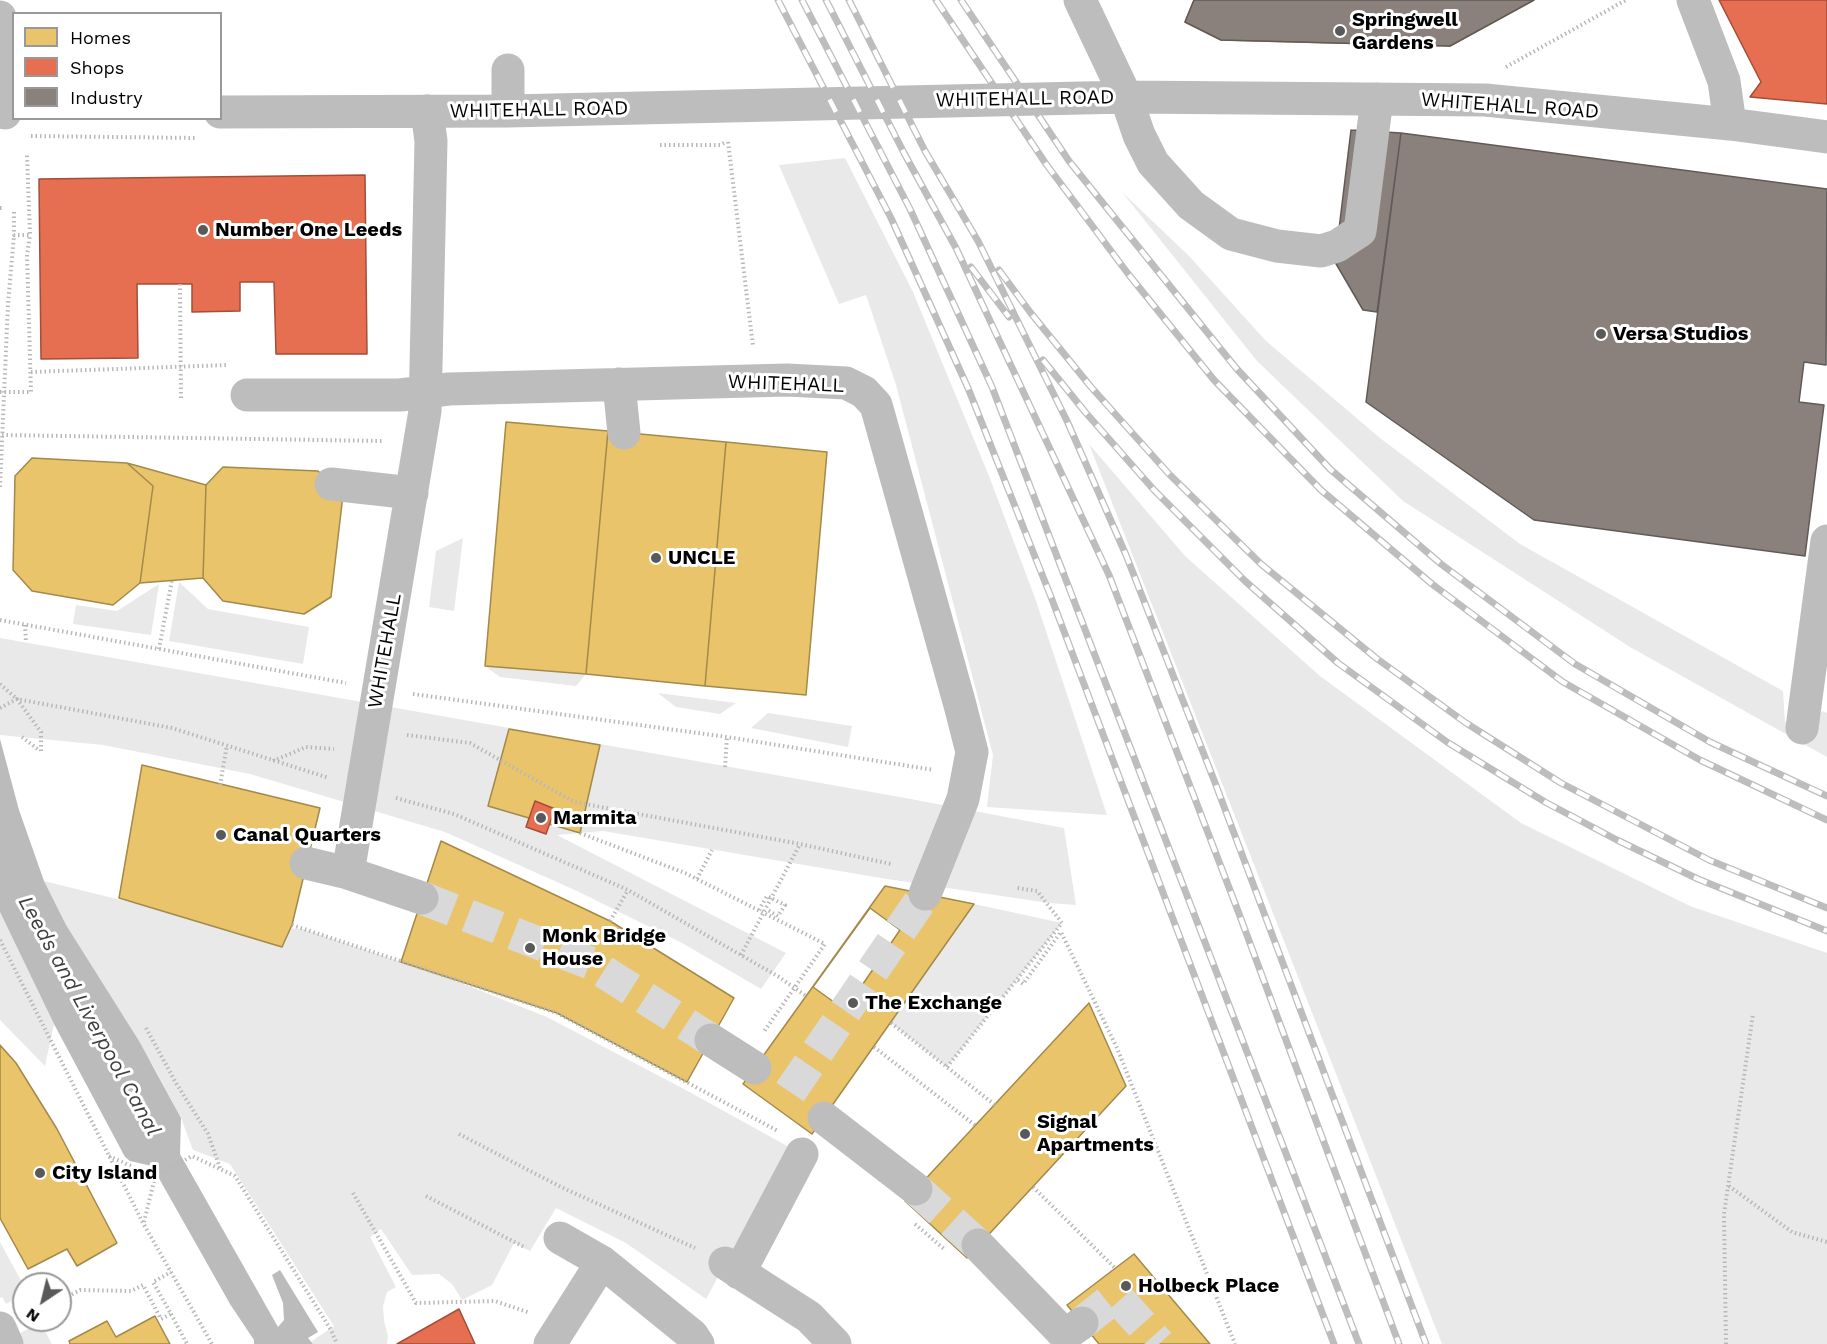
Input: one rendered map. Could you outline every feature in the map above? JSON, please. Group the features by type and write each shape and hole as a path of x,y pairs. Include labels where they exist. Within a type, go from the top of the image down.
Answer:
{"street":[{"path":"1080,0 1126,97 1152,164 1191,205 1231,234 1277,246 1321,251 1337,246 1360,231 1377,99"},
{"path":"1693,0 1724,81 1730,124"},
{"path":"0,17 6,113"},
{"path":"508,70 508,111"},
{"name":"WHITEHALL ROAD","path":"222,112 508,111 1126,97 1485,100 1730,124 1827,137"},
{"name":"WHITEHALL","path":"348,873 377,689 422,438 426,392 431,141 427,111"},
{"name":"WHITEHALL","path":"247,395 400,395 449,389 757,381 846,382 864,392 876,405 972,752 965,788 925,894"},
{"path":"619,384 624,432"},
{"path":"331,484 412,493"},
{"path":"1802,728 1827,541"},
{"path":"306,863 348,873 422,898"},
{"path":"711,1040 755,1068"},
{"path":"824,1118 914,1205"},
{"path":"794,1145 732,1268 809,1317 834,1344"},
{"path":"560,1238 603,1262 692,1335 698,1344"},
{"path":"978,1245 1065,1335 1082,1323"},
{"path":"555,1336 603,1262"},
{"path":"0,1328 7,1344"}],"path":[{"path":"1497,72 1626,0"},
{"path":"728,141 757,381"},
{"path":"2,392 32,392 27,255 30,234 27,155"},
{"path":"0,487 2,392 14,212"},
{"path":"14,235 30,234"},
{"path":"180,284 181,398"},
{"path":"31,372 231,365"},
{"path":"2,435 383,441"},
{"path":"159,649 172,580"},
{"path":"0,620 377,689 727,737 965,788"},
{"path":"25,625 26,642"},
{"path":"0,684 17,699 40,732 41,751 22,737"},
{"path":"0,708 17,699 172,728 340,781"},
{"path":"403,735 470,743 574,802 800,844 891,864"},
{"path":"725,767 727,737"},
{"path":"220,785 227,745"},
{"path":"272,761 306,747 344,749"},
{"path":"386,794 454,814 628,890 779,977 806,996"},
{"path":"580,833 697,879 825,944 783,1003"},
{"path":"741,955 800,844"},
{"path":"697,879 712,850"},
{"path":"947,1067 1062,923 1037,891 1017,888"},
{"path":"610,921 628,890"},
{"path":"759,910 767,896 785,905 778,916 766,909"},
{"path":"292,925 557,1013 766,1123 794,1145"},
{"path":"1018,980 1023,984 1061,932 1117,1048 1235,1344"},
{"path":"0,940 143,1223 212,1344"},
{"path":"1726,1344 1724,1214 1753,1014"},
{"path":"891,1023 995,1105"},
{"path":"146,1028 176,1083 208,1134 220,1169"},
{"path":"874,1047 975,1126"},
{"path":"459,1134 561,1187 732,1268"},
{"path":"109,1156 155,1177"},
{"path":"143,1223 155,1177 192,1156 235,1176 331,1330 337,1344"},
{"path":"1728,1185 1792,1232 1827,1242"},
{"path":"1033,1187 1115,1268"},
{"path":"353,1193 416,1303 495,1301 522,1309 555,1336"},
{"path":"426,1196 530,1251 560,1238"},
{"path":"914,1205 946,1250"},
{"path":"171,1272 153,1282 187,1344"},
{"path":"72,1294 80,1290 131,1291 143,1285 161,1319 171,1314"}],"shaded area":[{"path":"845,158 913,292 989,476 1035,598 1107,815 987,807 993,755 896,385 866,295 839,304 779,165"},
{"path":"1122,192 1190,257 1266,341 1380,438 1520,544 1783,691 1785,722 1810,732 1822,711 1827,713 1827,757 1630,647 1403,501 1257,361"},
{"path":"1089,444 1185,556 1320,676 1521,823 1690,906 1827,953 1827,1344 1442,1344"},
{"path":"463,538 454,611 429,607 436,551"},
{"path":"179,582 208,609 309,627 303,664 169,641"},
{"path":"159,584 151,635 73,624 76,605 117,611"},
{"path":"0,638 1064,828 1076,905 887,879 603,831 557,835 786,953 761,989 682,943 577,891 445,832 250,774 103,745 0,735"},
{"path":"485,666 586,674 576,686 500,677"},
{"path":"658,693 736,703 720,714 676,707"},
{"path":"768,713 852,726 848,747 751,728"},
{"path":"44,881 141,905 303,929 443,976 547,1017 789,1147 706,1299 626,1243 556,1208 530,1251 514,1243 492,1285 462,1300 452,1284 439,1274 412,1275 381,1229 370,1237 396,1287 387,1292 383,1306 388,1336 387,1344 313,1344 312,1341 334,1326 230,1164 193,1150 181,1118 152,1064 133,1041 64,932"},
{"path":"974,904 1062,923 947,1067 891,1023"},
{"path":"0,912 54,1024 45,1066 0,1020"},
{"path":"0,1242 16,1272 12,1272 12,1301 6,1304 2,1297 0,1298"},
{"path":"22,1332 45,1332 52,1344 22,1344 17,1335"}],"water":[{"name":"Leeds and Liverpool Canal","path":"0,739 19,810 44,881 66,925 139,1041 181,1118 180,1154 278,1327 284,1320 283,1303 272,1275 280,1270 318,1332 308,1338 313,1344 254,1344 254,1340 230,1304 152,1166 130,1161 125,1157 54,1024 0,912"}],"building: Homes":[{"name":"Springwell Gardens","path":"1194,0 1534,0 1450,46 1221,40 1185,22"},
{"path":"506,422 608,431 586,674 485,666"},
{"name":"UNCLE","path":"608,431 726,442 705,686 586,674"},
{"name":"UNCLE","path":"726,442 827,452 806,695 705,686"},
{"path":"32,458 127,463 153,486 140,583 113,605 32,591 13,570 15,476"},
{"path":"127,463 206,485 203,578 140,583 153,486"},
{"path":"223,467 318,471 343,495 331,597 304,614 223,601 203,578 206,485"},
{"path":"509,729 600,745 580,833 488,806"},
{"name":"Canal Quarters","path":"142,765 320,808 292,925 282,947 119,898"},
{"name":"Monk Bridge House","path":"441,841 610,921 734,998 687,1082 557,1013 401,962"},
{"name":"The Exchange","path":"885,886 974,904 812,1134 743,1084"},
{"path":"870,908 900,930 845,1010 813,987"},
{"name":"Signal Apartments","path":"1089,1003 1126,1086 967,1258 905,1201"},
{"name":"City Island","path":"0,1045 16,1063 57,1129 117,1243 77,1266 67,1249 28,1269 0,1218"},
{"name":"Holbeck Place","path":"1134,1254 1210,1344 1099,1344 1067,1305"},
{"path":"155,1316 170,1344 70,1344 69,1341 107,1321 116,1337"}],"building: Shops":[{"path":"1719,0 1827,0 1827,104 1750,97 1761,82"},
{"name":"Number One Leeds","path":"365,175 367,354 276,354 274,282 240,282 240,311 192,312 192,284 137,284 138,358 41,359 39,179"},
{"name":"Marmita","path":"535,801 555,809 546,834 526,827"},
{"path":"459,1309 475,1344 397,1344"}],"building: Industry":[{"name":"Springwell Gardens","path":"1194,0 1534,0 1450,46 1221,40 1185,22"},
{"path":"1351,130 1401,133 1377,312 1363,310 1335,262"},
{"name":"Versa Studios","path":"1401,133 1827,189 1826,365 1804,362 1799,402 1824,405 1805,556 1534,520 1366,402"}],"tunnel":[{"path":"790,1092 925,894"},
{"path":"422,898 590,963 711,1040"},
{"path":"916,1189 978,1245"},
{"path":"1082,1323 1116,1296 1159,1344"}],"railway":[{"path":"778,0 891,218 968,388 1051,597 1334,1344"},
{"path":"802,0 910,209 992,387 1359,1344"},
{"path":"826,0 904,153 956,248 1109,575 1238,911 1399,1344"},
{"path":"849,0 925,151 978,241 1067,421 1126,555 1214,780 1426,1344"},
{"path":"936,0 1046,164 1129,275 1214,380 1321,490 1432,584 1563,682 1700,760 1827,820"},
{"path":"961,0 1069,161 1236,368 1330,469 1441,564 1575,664 1710,742 1827,796"},
{"path":"971,267 1009,317"},
{"path":"999,270 1091,387 1169,474 1261,564 1376,658 1466,723 1561,783 1709,860 1827,908"},
{"path":"1043,360 1154,490 1245,581 1338,663 1447,742 1545,802 1698,879 1827,931"}],"place":[{"name":"Springwell Gardens","path":"1340,31"},
{"name":"Number One Leeds","path":"203,230"},
{"name":"Versa Studios","path":"1601,334"},
{"name":"UNCLE","path":"656,558"},
{"name":"Marmita","path":"541,818"},
{"name":"Canal Quarters","path":"221,835"},
{"name":"Monk Bridge House","path":"530,948"},
{"name":"The Exchange","path":"853,1003"},
{"name":"Signal Apartments","path":"1025,1134"},
{"name":"City Island","path":"40,1173"},
{"name":"Holbeck Place","path":"1126,1286"}]}
